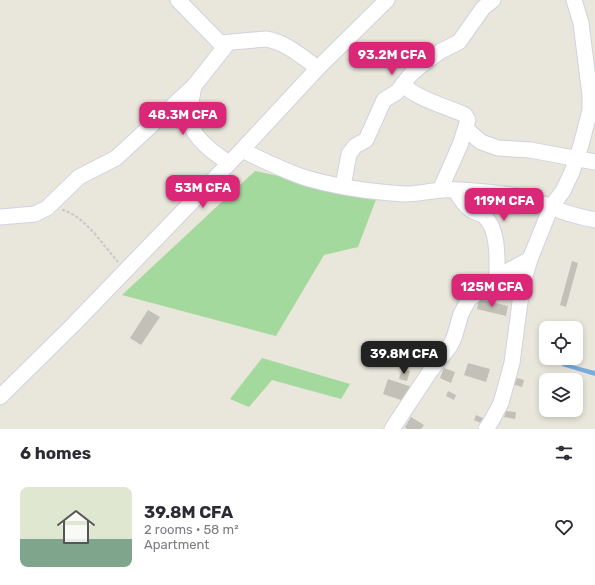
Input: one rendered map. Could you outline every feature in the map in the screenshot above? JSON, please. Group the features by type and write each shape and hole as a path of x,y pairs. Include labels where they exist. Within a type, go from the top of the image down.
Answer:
{"street":[{"path":"178,0 218,42 222,44 266,39 272,40 294,50 318,68"},
{"path":"0,397 242,150 318,68 387,0"},
{"path":"343,186 349,154 354,146 366,140 384,100 392,96 419,66 441,51 459,42 483,8 493,0"},
{"path":"486,429 501,403 512,363 521,293 530,259 551,207 563,191 577,159 590,110 590,49 574,0"},
{"path":"0,217 36,214 47,208 79,177 110,162 125,151 157,119 194,86 228,43"},
{"path":"403,84 408,89 429,100 465,115 468,120 466,129 440,190"},
{"path":"194,86 190,121 199,138 208,149 229,163"},
{"path":"466,129 482,142 498,148 530,150 595,162"},
{"path":"242,150 306,178 343,186 404,194 455,190 512,195 538,202 570,214 595,220"},
{"path":"455,190 466,205 472,210 486,217 491,226 496,249 497,278"},
{"path":"392,429 431,370 450,346 461,314 469,300 497,278 530,259"}],"path":[{"path":"47,208 68,211 75,216 85,224 125,270"}],"green space":[{"path":"255,171 377,197 358,247 324,255 276,336 122,295"},
{"path":"262,358 350,384 341,399 272,380 249,407 230,399"}],"water":[{"path":"572,365 595,371 595,376 562,366"}],"building":[{"path":"572,261 578,263 566,307 560,305"},
{"path":"479,299 508,306 506,316 477,309"},
{"path":"148,310 160,317 141,345 130,338"},
{"path":"468,363 490,369 486,382 464,375"},
{"path":"444,368 455,372 451,383 440,378"},
{"path":"402,369 410,371 407,381 399,379"},
{"path":"514,377 524,380 522,387 512,384"},
{"path":"388,379 412,387 407,402 383,394"},
{"path":"448,391 456,395 454,400 446,396"},
{"path":"506,411 516,412 515,419 504,417"},
{"path":"476,415 485,419 483,424 474,420"},
{"path":"411,417 424,425 421,429 407,429 405,427"}]}
